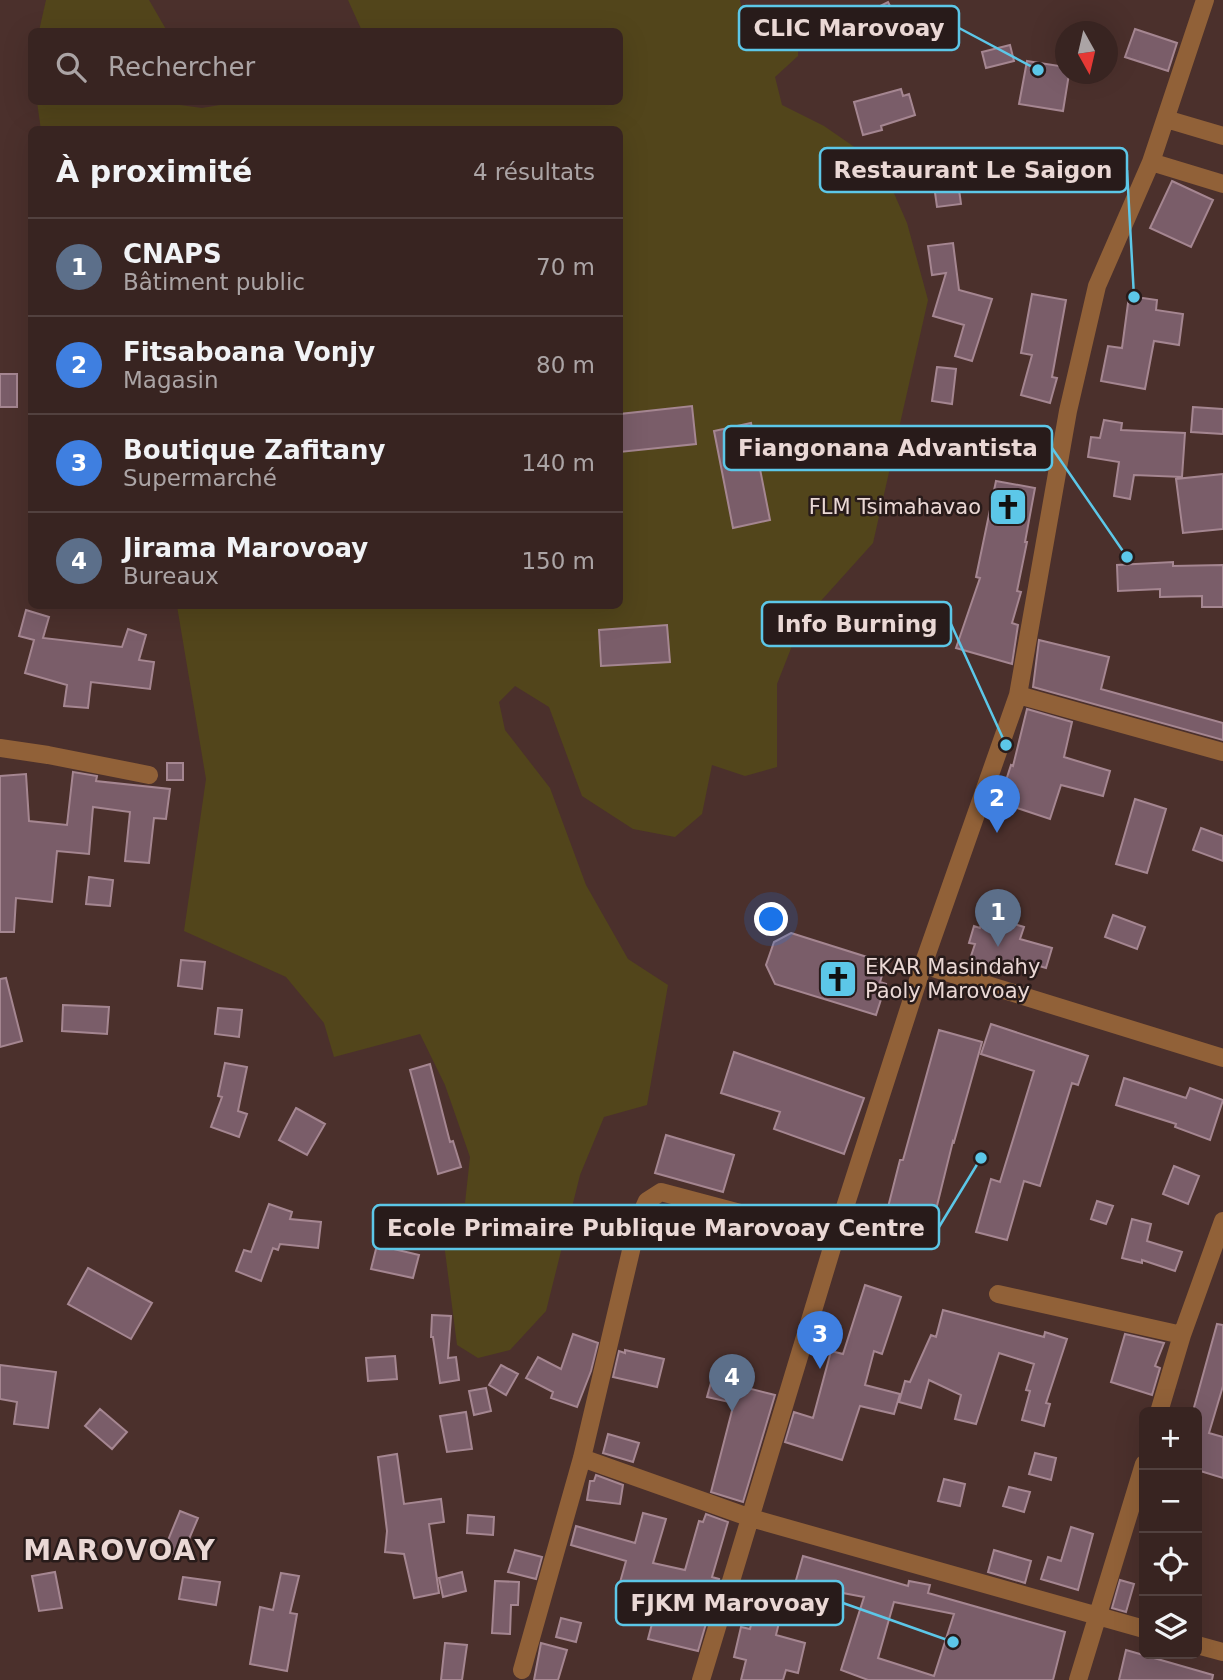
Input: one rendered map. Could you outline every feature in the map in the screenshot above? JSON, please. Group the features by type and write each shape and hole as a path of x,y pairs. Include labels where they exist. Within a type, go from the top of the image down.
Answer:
{"street":[{"path":"701,1680 835,1238 923,965 1018,695 1068,411 1097,286 1151,162 1205,0"},
{"path":"1166,119 1223,136"},
{"path":"1151,162 1223,184"},
{"path":"1018,695 1223,752"},
{"path":"0,748 149,775"},
{"path":"923,965 1223,1058"},
{"path":"522,1670 582,1458 638,1221 646,1201 661,1192 835,1238"},
{"path":"1161,1407 1182,1335 1223,1221"},
{"path":"998,1294 1182,1335"},
{"path":"582,1458 751,1517 1139,1627"},
{"path":"1078,1680 1142,1470"},
{"path":"1202,1646 1223,1652"}],"shaded area":[{"path":"46,0 149,0 165,28 40,28"},
{"path":"348,0 740,0 743,15 798,17 798,56 775,77 782,105 824,126 882,166 907,223 928,300 873,543 801,623 777,684 777,767 745,776 712,765 702,814 675,837 633,829 582,796 549,707 515,686 499,702 505,730 550,788 586,885 628,959 668,985 647,1105 604,1117 580,1175 546,1311 510,1350 478,1358 457,1345 439,1204 465,1203 470,1157 445,1085 420,1034 334,1057 324,1023 286,977 184,931 206,779 178,609 623,609 623,126 40,126 37,105 180,105 202,108 220,105 623,105 623,28 361,28"}],"building":[{"path":"888,2 901,28 879,40 866,13"},
{"path":"1135,29 1177,43 1168,71 1125,57"},
{"path":"1010,45 1014,61 986,68 982,52"},
{"path":"1027,61 1055,65 1055,84 1067,84 1063,111 1019,104"},
{"path":"901,89 903,96 909,94 915,115 881,126 882,130 863,135 854,102"},
{"path":"957,175 961,204 937,207 933,178"},
{"path":"1172,181 1213,200 1191,247 1150,228"},
{"path":"953,243 959,290 992,299 972,361 955,356 964,325 933,316 946,273 932,275 928,246"},
{"path":"1032,294 1066,300 1052,377 1057,378 1050,403 1021,395 1032,355 1021,353"},
{"path":"1129,296 1157,300 1156,310 1183,314 1179,345 1154,341 1145,389 1101,381 1108,346 1122,348"},
{"path":"937,367 956,369 952,404 932,401"},
{"path":"0,374 17,374 17,407 0,407"},
{"path":"692,406 696,444 623,452 623,414"},
{"path":"1193,407 1223,409 1223,434 1191,432"},
{"path":"1104,420 1122,423 1121,430 1185,433 1182,477 1134,475 1130,499 1114,496 1119,462 1088,457 1091,437 1100,438"},
{"path":"751,423 770,520 733,528 714,431"},
{"path":"1223,474 1223,529 1183,533 1176,479"},
{"path":"996,481 1035,488 1017,591 1021,592 1012,623 1018,625 1012,664 956,648 980,578 976,577"},
{"path":"1173,562 1173,566 1223,565 1223,607 1202,607 1202,596 1160,597 1160,589 1118,591 1117,565"},
{"path":"26,610 49,617 43,638 122,647 128,629 146,635 139,660 154,662 150,689 91,682 88,708 64,706 67,685 25,673 34,640 19,636"},
{"path":"667,625 670,662 601,666 599,630"},
{"path":"1039,640 1109,657 1101,689 1223,723 1223,740 1033,687"},
{"path":"1027,709 1072,722 1064,757 1110,771 1103,796 1061,785 1050,819 999,802 1011,765 1013,766"},
{"path":"167,763 183,763 183,780 167,780"},
{"path":"73,772 97,776 96,781 170,789 166,819 154,818 149,863 125,861 130,812 93,807 89,854 57,851 52,902 16,898 14,932 0,932 0,776 26,774 29,821 67,825"},
{"path":"1135,799 1166,809 1147,873 1116,864"},
{"path":"1201,828 1223,836 1223,861 1193,850"},
{"path":"89,877 113,880 110,906 86,904"},
{"path":"984,915 1024,927 1020,939 1052,948 1046,968 1014,959 1011,971 970,959 975,944 969,943 974,926 980,928"},
{"path":"1113,915 1145,927 1137,949 1105,937"},
{"path":"791,933 886,963 880,982 886,984 876,1015 775,984 766,965 774,942"},
{"path":"181,960 205,962 202,989 178,986"},
{"path":"6,978 22,1041 0,1047 0,979"},
{"path":"63,1005 109,1007 107,1034 62,1031"},
{"path":"218,1008 242,1010 239,1037 215,1034"},
{"path":"991,1024 1088,1056 1078,1085 1072,1083 1040,1186 1024,1181 1007,1240 976,1232 991,1179 1000,1182 1034,1071 981,1054"},
{"path":"939,1030 982,1042 953,1141 930,1234 884,1223"},
{"path":"734,1052 864,1098 844,1154 774,1129 780,1112 721,1093"},
{"path":"225,1063 247,1067 238,1111 247,1114 239,1137 211,1127 222,1097 218,1096"},
{"path":"430,1064 450,1142 453,1141 461,1167 438,1174 410,1070"},
{"path":"1124,1078 1186,1098 1190,1088 1223,1100 1210,1140 1175,1127 1176,1124 1116,1105"},
{"path":"296,1108 325,1124 307,1155 279,1140"},
{"path":"666,1135 734,1155 723,1192 655,1173"},
{"path":"1174,1166 1199,1176 1188,1204 1163,1194"},
{"path":"1097,1201 1113,1206 1106,1224 1091,1219"},
{"path":"269,1204 292,1212 290,1219 321,1222 318,1248 280,1244 278,1250 273,1248 261,1281 236,1271 244,1250 251,1252"},
{"path":"1132,1219 1151,1224 1147,1241 1182,1252 1175,1271 1142,1260 1142,1263 1122,1258"},
{"path":"377,1245 419,1255 413,1278 371,1269"},
{"path":"88,1268 152,1303 131,1339 68,1304"},
{"path":"865,1285 901,1297 882,1354 874,1351 865,1385 900,1394 894,1414 860,1406 842,1460 785,1442 794,1412 813,1418 831,1351 843,1354"},
{"path":"943,1310 1044,1337 1045,1332 1067,1339 1046,1403 1050,1404 1044,1426 1022,1420 1030,1391 1026,1390 1034,1364 999,1353 976,1424 955,1419 961,1395 929,1380 921,1408 899,1402 905,1381 910,1382 931,1335 936,1337"},
{"path":"432,1315 451,1316 448,1358 456,1357 459,1380 440,1383 431,1337"},
{"path":"1217,1324 1223,1325 1223,1386 1209,1433 1223,1437 1223,1478 1202,1472 1202,1407 1194,1407"},
{"path":"573,1334 598,1343 577,1407 551,1398 553,1392 526,1378 538,1357 561,1369"},
{"path":"1125,1334 1164,1343 1155,1366 1160,1368 1152,1395 1111,1382"},
{"path":"625,1350 664,1359 657,1387 613,1377 619,1351 625,1353"},
{"path":"395,1356 397,1379 368,1381 366,1358"},
{"path":"0,1365 56,1372 48,1428 14,1424 17,1402 0,1399"},
{"path":"501,1365 518,1374 506,1395 489,1385"},
{"path":"712,1379 775,1395 743,1502 711,1492 734,1403 707,1397"},
{"path":"486,1388 491,1411 474,1415 469,1391"},
{"path":"100,1409 127,1432 112,1449 85,1426"},
{"path":"466,1412 472,1449 447,1452 440,1416"},
{"path":"608,1434 639,1443 633,1462 603,1453"},
{"path":"1035,1453 1056,1458 1051,1480 1029,1474"},
{"path":"397,1454 404,1504 441,1499 444,1522 429,1524 439,1593 414,1598 404,1554 385,1552 387,1531 378,1457"},
{"path":"596,1475 623,1485 620,1504 587,1500 590,1481 594,1481"},
{"path":"944,1479 965,1484 960,1506 938,1501"},
{"path":"1009,1487 1030,1492 1024,1512 1003,1506"},
{"path":"180,1511 198,1518 181,1558 164,1550"},
{"path":"643,1513 666,1519 653,1563 685,1570 699,1521 703,1522 706,1514 728,1522 712,1577 719,1579 698,1651 648,1639 659,1597 619,1586 626,1561 571,1545 576,1526 635,1543"},
{"path":"468,1515 494,1517 493,1535 467,1533"},
{"path":"1071,1527 1093,1534 1078,1590 1041,1579 1048,1557 1061,1561"},
{"path":"515,1550 542,1557 536,1579 508,1572"},
{"path":"994,1550 1031,1561 1025,1583 988,1572"},
{"path":"803,1556 908,1586 909,1581 930,1585 928,1593 1065,1632 1053,1680 868,1680 841,1670 864,1597 832,1591 828,1605 792,1594","holes":["894,1602 954,1614 934,1676 878,1658"]},
{"path":"55,1572 62,1608 39,1611 32,1576"},
{"path":"462,1572 466,1591 443,1597 439,1578"},
{"path":"281,1573 299,1576 290,1613 297,1614 287,1671 250,1664 260,1607 273,1610"},
{"path":"183,1577 220,1582 216,1605 179,1599"},
{"path":"1120,1580 1134,1584 1126,1612 1112,1608"},
{"path":"495,1581 519,1582 518,1605 511,1605 510,1634 492,1633"},
{"path":"758,1596 784,1602 776,1635 805,1643 798,1673 786,1670 783,1680 741,1680 746,1660 734,1657 741,1627 750,1629"},
{"path":"561,1618 581,1623 576,1642 556,1637"},
{"path":"445,1643 467,1645 462,1680 441,1680"},
{"path":"541,1643 567,1650 558,1680 534,1680"},
{"path":"1126,1650 1139,1654 1139,1659 1157,1659 1213,1675 1212,1680 1119,1680"}],"place":[{"name":"CLIC Marovoay","path":"1038,70"},
{"name":"Restaurant Le Saigon","path":"1134,297"},
{"name":"FLM Tsimahavao","path":"1008,507"},
{"name":"Fiangonana Advantista","path":"1127,557"},
{"name":"Info Burning","path":"1006,745"},
{"name":"Fitsaboana Vonjy","path":"997,833"},
{"name":"CNAPS","path":"998,947"},
{"name":"EKAR Masindahy Paoly Marovoay","path":"838,979"},
{"name":"Ecole Primaire Publique Marovoay Centre","path":"981,1158"},
{"name":"Boutique Zafitany","path":"820,1369"},
{"name":"Jirama Marovoay","path":"732,1412"},
{"name":"FJKM Marovoay","path":"953,1642"}],"district":[{"name":"MAROVOAY","path":"120,1550"}]}
